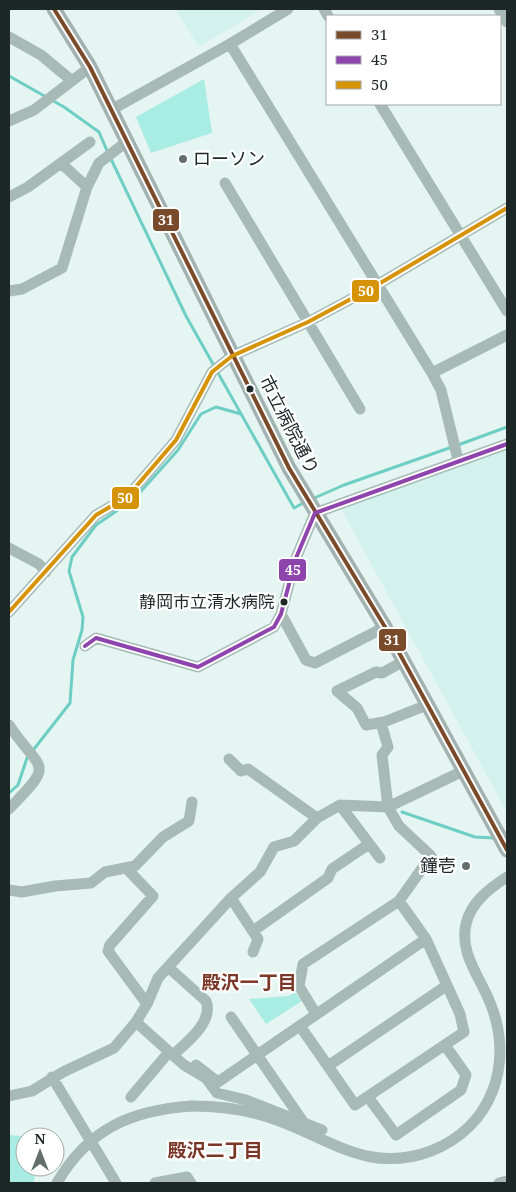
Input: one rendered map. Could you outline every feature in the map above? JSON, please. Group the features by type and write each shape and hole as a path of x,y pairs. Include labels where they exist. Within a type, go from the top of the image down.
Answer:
{"main road":[{"name":"市立病院通り","path":"54,9 90,67 125,143 289,468 385,626 463,771 502,833 507,850"}],"street":[{"path":"111,110 230,44 288,9"},
{"path":"499,9 507,22"},
{"path":"9,37 42,55 71,80"},
{"path":"230,44 432,373 440,390 458,460"},
{"path":"9,121 34,110 90,67"},
{"path":"381,105 507,311"},
{"path":"9,197 28,187 62,164 90,142"},
{"path":"9,291 22,289 62,268 87,187 98,163 125,143"},
{"path":"62,164 87,187"},
{"path":"225,183 360,409"},
{"path":"9,612 96,515 127,497 134,490 176,440 212,372 232,356 308,322 377,286 507,208"},
{"path":"432,373 507,335"},
{"path":"85,646 96,638 198,667 274,626 281,614 296,558 316,513 458,460 507,444"},
{"path":"9,548 40,564 46,572"},
{"path":"281,614 306,660 315,663 385,626"},
{"path":"404,661 382,673 376,672 337,691 357,708 366,725 381,723 427,705"},
{"path":"316,1014 299,986 303,964 399,901 431,856 399,826 388,807 382,755 388,747 381,723"},
{"path":"9,725 38,760 40,768 36,780 9,809"},
{"path":"229,759 241,771 248,769 317,818"},
{"path":"9,1096 32,1091 52,1077 114,1048 136,1022 147,1004 158,978 231,898 260,872 274,848 294,841 317,818 340,805 388,807 463,771"},
{"path":"9,890 22,892 55,886 91,883 105,872 135,866 164,837 189,821 192,802"},
{"path":"340,805 380,858"},
{"path":"253,932 328,878 332,869 369,844"},
{"path":"126,868 153,896 110,945 108,951 147,1004"},
{"path":"56,1183 78,1152 100,1133 130,1117 147,1112 192,1106 224,1106 278,1120 348,1152 377,1159 405,1158 419,1155 440,1147 456,1137 474,1122 486,1107 494,1088 500,1063 496,1021 491,1004 470,963 466,949 466,923 474,904 507,876"},
{"path":"231,898 258,938 254,952"},
{"path":"300,1026 355,1105 464,1032 460,1014 426,938 399,901"},
{"path":"193,1070 196,1066 218,1082 426,938"},
{"path":"131,1097 171,1053 200,1031 208,1005 206,1001 168,967"},
{"path":"328,1066 446,986"},
{"path":"231,1017 304,1123"},
{"path":"136,1022 171,1053 206,1078 217,1093 246,1100 322,1130"},
{"path":"368,1097 396,1135 461,1090 466,1075 445,1045"},
{"path":"52,1077 116,1183"},
{"path":"155,1183 187,1177 191,1183"},
{"path":"499,1183 507,1180"}],"shaded area":[{"path":"175,9 262,9 199,47"},
{"path":"204,79 212,133 151,153 136,117"},
{"path":"507,450 507,812 340,507"},
{"path":"295,992 302,1001 266,1024 249,999 289,996"},
{"path":"9,1135 15,1135 15,1177 35,1177 33,1183 9,1183"}],"waterway":[{"path":"9,76 64,107 99,132 108,153"},
{"path":"111,159 186,316 294,508 305,502"},
{"path":"9,793 18,785 27,758 70,703 73,660 82,630 83,617 69,571 72,557 96,525 134,499 178,450 201,414 216,407 241,414"},
{"path":"458,445 507,427"},
{"path":"312,499 344,485 452,447"},
{"path":"402,812 475,837 494,838"}],"transit line":[{"name":"31","path":"54,9 90,67 289,468 385,627 507,850"},
{"name":"50","path":"9,612 96,515 127,497 176,440 212,372 232,356 308,322 377,285 507,208"},
{"name":"45","path":"85,646 96,638 198,667 274,627 281,614 296,558 315,513 507,444"}],"place":[{"name":"ローソン","path":"183,159"},
{"name":"静岡市立清水病院","path":"284,602"},
{"name":"鐘壱","path":"466,866"}],"district":[{"name":"殿沢一丁目","path":"249,982"},
{"name":"殿沢二丁目","path":"215,1150"}]}
